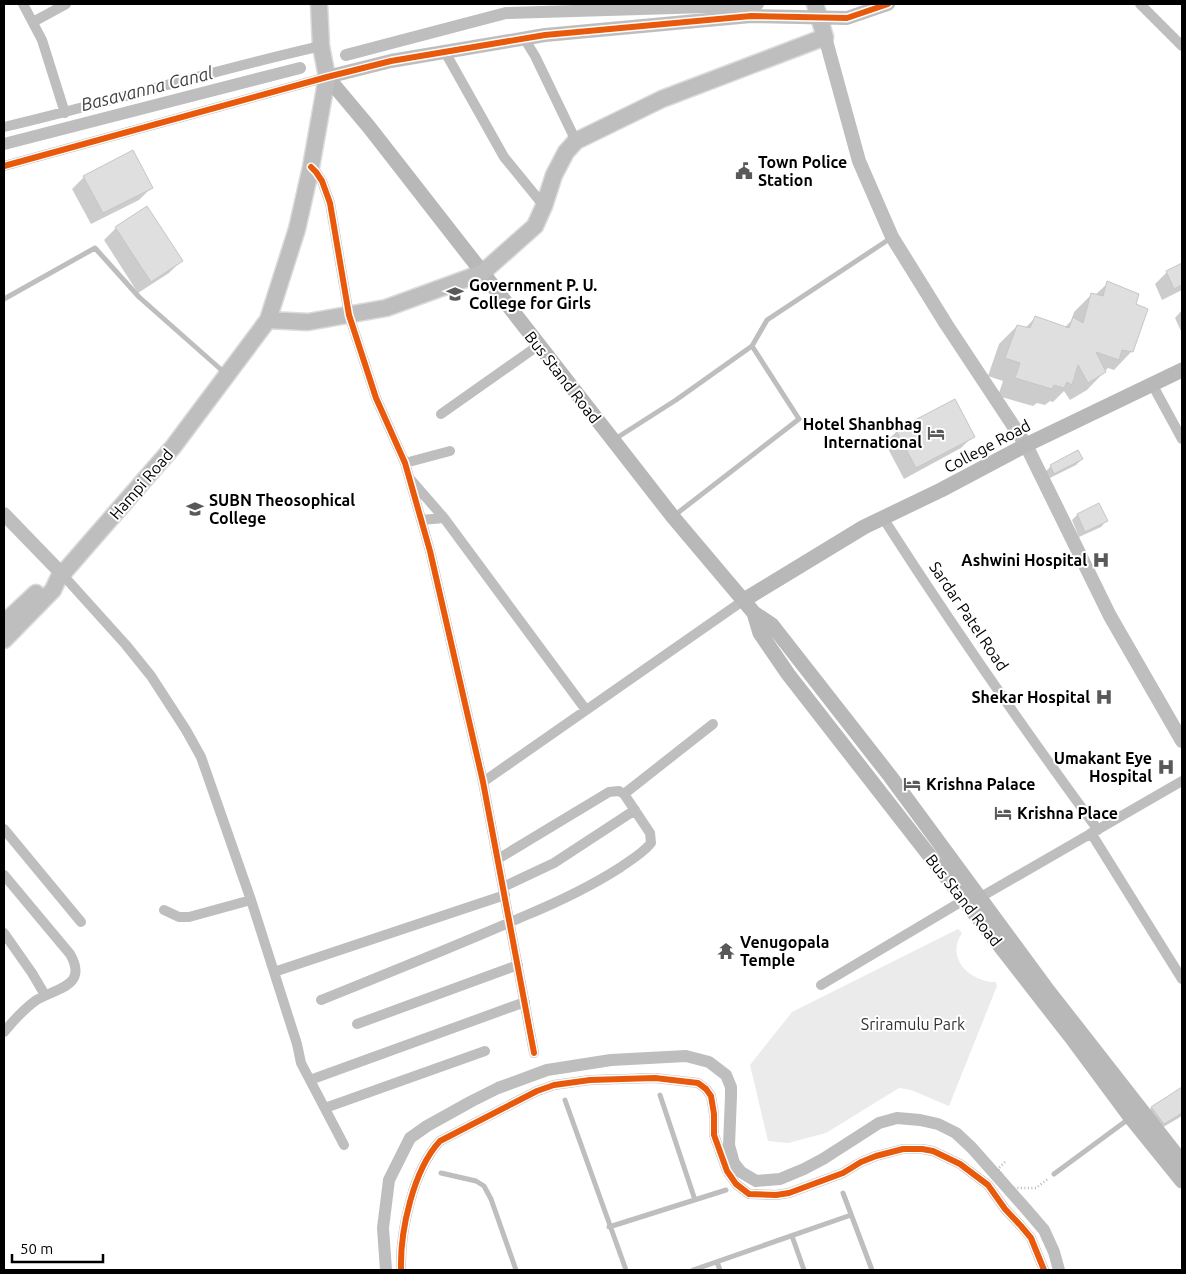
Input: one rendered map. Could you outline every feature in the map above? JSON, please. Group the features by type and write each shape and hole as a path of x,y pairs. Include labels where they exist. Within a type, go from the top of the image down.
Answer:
{"main road":[{"path":"319,4 321,46 327,77"},
{"path":"268,320 308,322 386,308 482,273 536,226 554,175 566,152 576,141 662,99 825,37 817,10"},
{"name":"Bus Stand Road","path":"327,77 369,127 673,517 744,600 754,613 760,633 788,674 1046,988 1182,1162"},
{"name":"Hampi Road","path":"4,640 53,590 60,576 173,447 268,320 297,229 311,166 327,77"},
{"name":"College Road","path":"744,600 810,558 864,527 941,490 1026,445 1182,370"},
{"path":"4,623 48,582 60,576"},
{"name":"Bus Stand Road","path":"971,899 1130,1118 1182,1182"}],"street":[{"path":"23,4 42,40 65,113"},
{"path":"33,22 66,4"},
{"path":"4,166 391,61 555,34 817,10 847,18 888,4"},
{"path":"1140,4 1182,46"},
{"path":"825,37 859,161 892,237 946,324 1026,445 1110,616 1182,741"},
{"path":"524,38 535,56 576,141"},
{"path":"4,127 65,113 186,79 321,46"},
{"path":"445,52 504,157 544,206"},
{"path":"311,166 322,181 330,204 348,315 376,398 405,463 430,551 483,782 534,1053"},
{"path":"441,414 539,345"},
{"path":"1152,384 1182,439"},
{"path":"405,463 450,451"},
{"path":"409,477 444,518 586,710"},
{"path":"4,514 60,576 126,644 151,676 201,756 251,900 297,1044 301,1064 344,1145"},
{"path":"421,520 444,518"},
{"name":"Sardar Patel Road","path":"883,518 934,598 1094,831 1182,979"},
{"path":"483,782 744,600"},
{"path":"624,794 713,724"},
{"path":"822,986 971,899 1182,781"},
{"path":"321,1000 558,902 600,880 647,848 651,843 650,833 624,794 614,791 600,796 498,859"},
{"path":"274,972 504,891 554,863 635,810"},
{"path":"4,829 81,922"},
{"path":"4,876 75,962 75,976 71,982 64,988 45,995 32,1003 4,1032"},
{"path":"164,910 179,917 189,917 251,900"},
{"path":"4,933 45,995"},
{"path":"357,1024 518,964"},
{"path":"310,1080 524,1002"},
{"path":"325,1108 484,1051"},
{"path":"401,1270 402,1240 411,1201 427,1158 440,1141 537,1091 554,1085 590,1080 655,1078 698,1083 706,1089 713,1103 714,1135 720,1154 727,1171 736,1184 749,1194 776,1195 789,1193 843,1173 876,1156 903,1149 933,1151 960,1164 988,1185 1005,1209 1031,1238 1044,1270"}],"lane":[{"path":"613,440 676,400 752,346 767,320 892,237"},
{"path":"4,299 94,248 139,297 227,375"},
{"path":"673,517 799,419 752,346"},
{"path":"660,1095 695,1200"},
{"path":"565,1100 626,1270"},
{"path":"1054,1174 1130,1118"},
{"path":"441,1173 476,1182 484,1186 491,1199 516,1270"},
{"path":"609,1227 726,1190"},
{"path":"843,1192 872,1270"},
{"path":"693,1270 851,1215"},
{"path":"792,1236 804,1270"},
{"path":"717,1262 720,1270"}],"path":[{"path":"1006,1162 998,1169 1013,1188 1036,1188 1054,1174"}],"green space":[{"name":"Sriramulu Park","path":"958,929 962,933 956,951 963,967 977,978 996,982 997,986 949,1106 911,1090 899,1088 826,1133 788,1143 768,1141 750,1065 792,1012"}],"building":[{"path":"133,150 153,188 103,213 83,176"},
{"path":"147,206 183,261 151,282 115,227"},
{"path":"1182,263 1182,285 1174,289 1166,271"},
{"path":"1107,281 1139,294 1136,304 1148,309 1133,352 1122,350 1119,360 1096,352 1106,372 1088,383 1078,365 1072,385 1067,382 1064,388 1054,385 1052,389 1015,378 1020,363 1005,358 1017,325 1030,328 1035,316 1069,328 1073,317 1083,323 1091,293 1103,296"},
{"name":"Hotel Shanbhag International","path":"955,399 975,437 916,468 896,430"},
{"path":"1078,450 1083,459 1054,474 1050,465"},
{"path":"1099,503 1108,521 1085,532 1077,514"},
{"path":"1182,1087 1182,1113 1164,1124 1151,1107"}],"waterway":[{"name":"Basavanna Canal","path":"346,55 506,13 758,4"},
{"name":"Basavanna Canal","path":"4,144 300,68"},
{"path":"386,1270 383,1228 389,1180 410,1138 427,1126 498,1088 547,1070 611,1060 686,1056 709,1062 726,1075 731,1087 729,1145 734,1163 741,1172 756,1181 780,1179 804,1169 879,1123 897,1118 938,1124 956,1133 972,1148 1044,1230 1054,1252 1059,1270"}],"cycle path":[{"path":"4,166 391,61 545,35 751,16 847,18 888,4"},
{"path":"311,167 322,181 330,203 349,315 376,398 405,463 430,551 483,782 534,1053"},
{"path":"401,1270 403,1237 410,1202 422,1168 440,1141 537,1091 554,1085 590,1080 655,1078 698,1083 706,1089 711,1096 714,1114 714,1135 727,1171 736,1184 749,1194 776,1195 789,1193 843,1173 861,1162 876,1156 903,1149 933,1151 960,1164 988,1185 1005,1209 1031,1238 1044,1270"}],"place":[{"name":"Town Police Station","path":"744,171"},
{"name":"Government P. U. College for Girls","path":"455,294"},
{"name":"Hotel Shanbhag International","path":"936,433"},
{"name":"SUBN Theosophical College","path":"195,509"},
{"name":"Ashwini Hospital","path":"1101,560"},
{"name":"Shekar Hospital","path":"1104,697"},
{"name":"Umakant Eye Hospital","path":"1166,767"},
{"name":"Krishna Palace","path":"912,784"},
{"name":"Krishna Place","path":"1003,813"},
{"name":"Venugopala Temple","path":"726,951"}]}
